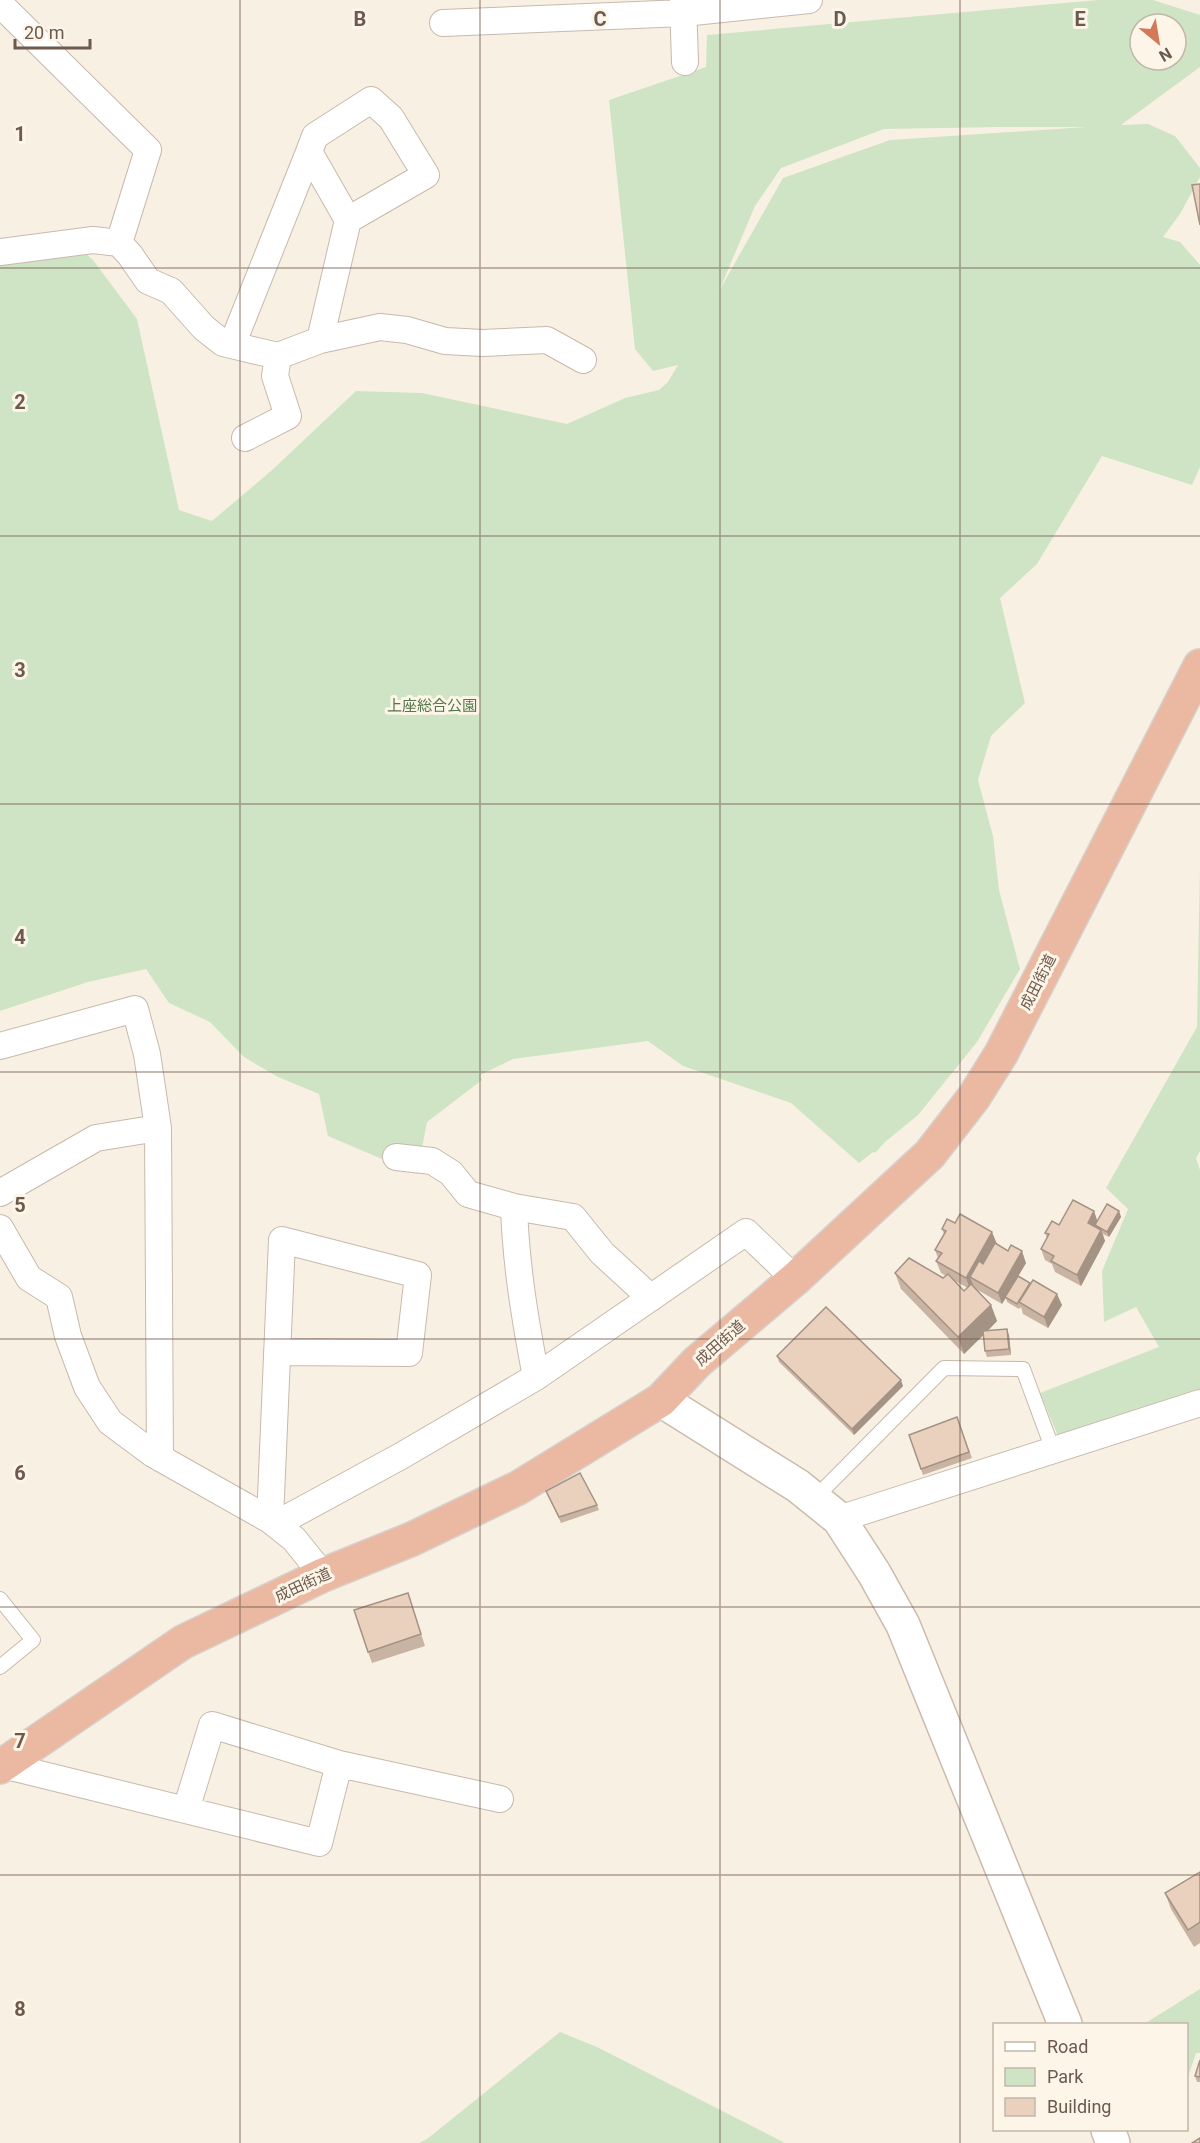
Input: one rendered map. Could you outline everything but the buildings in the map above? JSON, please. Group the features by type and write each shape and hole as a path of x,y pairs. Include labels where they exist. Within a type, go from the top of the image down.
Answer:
{"highway":[{"name":"成田街道","path":"1,1765 183,1642 323,1575 412,1539 518,1488 661,1400 697,1362 795,1279 930,1154 974,1097 1001,1054 1200,666"}],"street":[{"path":"443,23 809,0"},
{"path":"0,4 148,150 119,243"},
{"path":"684,7 685,62"},
{"path":"232,345 315,136 371,100 391,118 426,175 348,220"},
{"path":"309,152 348,220 320,340"},
{"path":"0,252 93,240 119,243 148,280 171,291 204,328 223,343 278,357 320,340 380,327 407,330 445,341 483,343 547,340 583,360"},
{"path":"245,438 288,416 275,376 278,357"},
{"path":"0,1046 135,1009 147,1054 158,1128 160,1458"},
{"path":"0,1193 96,1138 158,1128"},
{"path":"396,1157 432,1161 451,1173 468,1194 514,1207 573,1216 602,1253 651,1298"},
{"path":"514,1207 516,1258 536,1377"},
{"path":"0,1228 29,1278 59,1297 68,1336 87,1387 110,1422 160,1458 273,1522 294,1539 323,1575"},
{"path":"273,1522 400,1456 536,1377 746,1232 795,1279"},
{"path":"273,1522 277,1352 282,1240 418,1275 409,1353 277,1352"},
{"path":"661,1400 798,1486 839,1519 874,1573 903,1625 1064,2023"},
{"path":"839,1519 1200,1403"},
{"path":"186,1810 212,1725 339,1764 500,1799"},
{"path":"1,1765 319,1843 339,1764"}],"lane":[{"path":"814,1499 944,1368 1023,1369 1053,1450"},
{"path":"0,1599 33,1640 0,1667"}],"green space":[{"name":"上座総合公園","path":"1098,0 1153,0 1200,15 1200,67 1121,125 1148,124 1175,136 1200,168 1200,177 1180,214 1163,237 1180,242 1200,265 1200,467 1192,485 1102,456 1037,564 1000,598 1025,703 991,736 978,780 993,836 999,890 1020,969 977,1042 918,1115 875,1153 873,1152 859,1163 791,1103 683,1066 648,1041 513,1059 480,1075 482,1080 427,1122 417,1174 328,1136 319,1094 278,1077 244,1057 210,1022 169,1003 146,969 88,982 0,1011 0,257 78,247 93,260 137,319 179,510 212,521 271,471 356,391 422,393 567,424 625,398 659,390 668,382 678,365 653,371 635,349 609,100 706,67 707,35","holes":["1086,127 890,140 783,178 719,291 755,206 781,168 884,129"]},
{"path":"1200,865 1200,1151 1196,1158 1200,1170 1200,1392 1058,1436 1040,1393 1159,1347 1136,1307 1104,1322 1102,1271 1128,1209 1106,1188 1197,1027"},
{"path":"1200,1989 1200,2053 1196,2053 1188,2077 1188,2023 1146,2023"},
{"path":"560,2032 597,2047 785,2143 419,2143 427,2139"}]}
